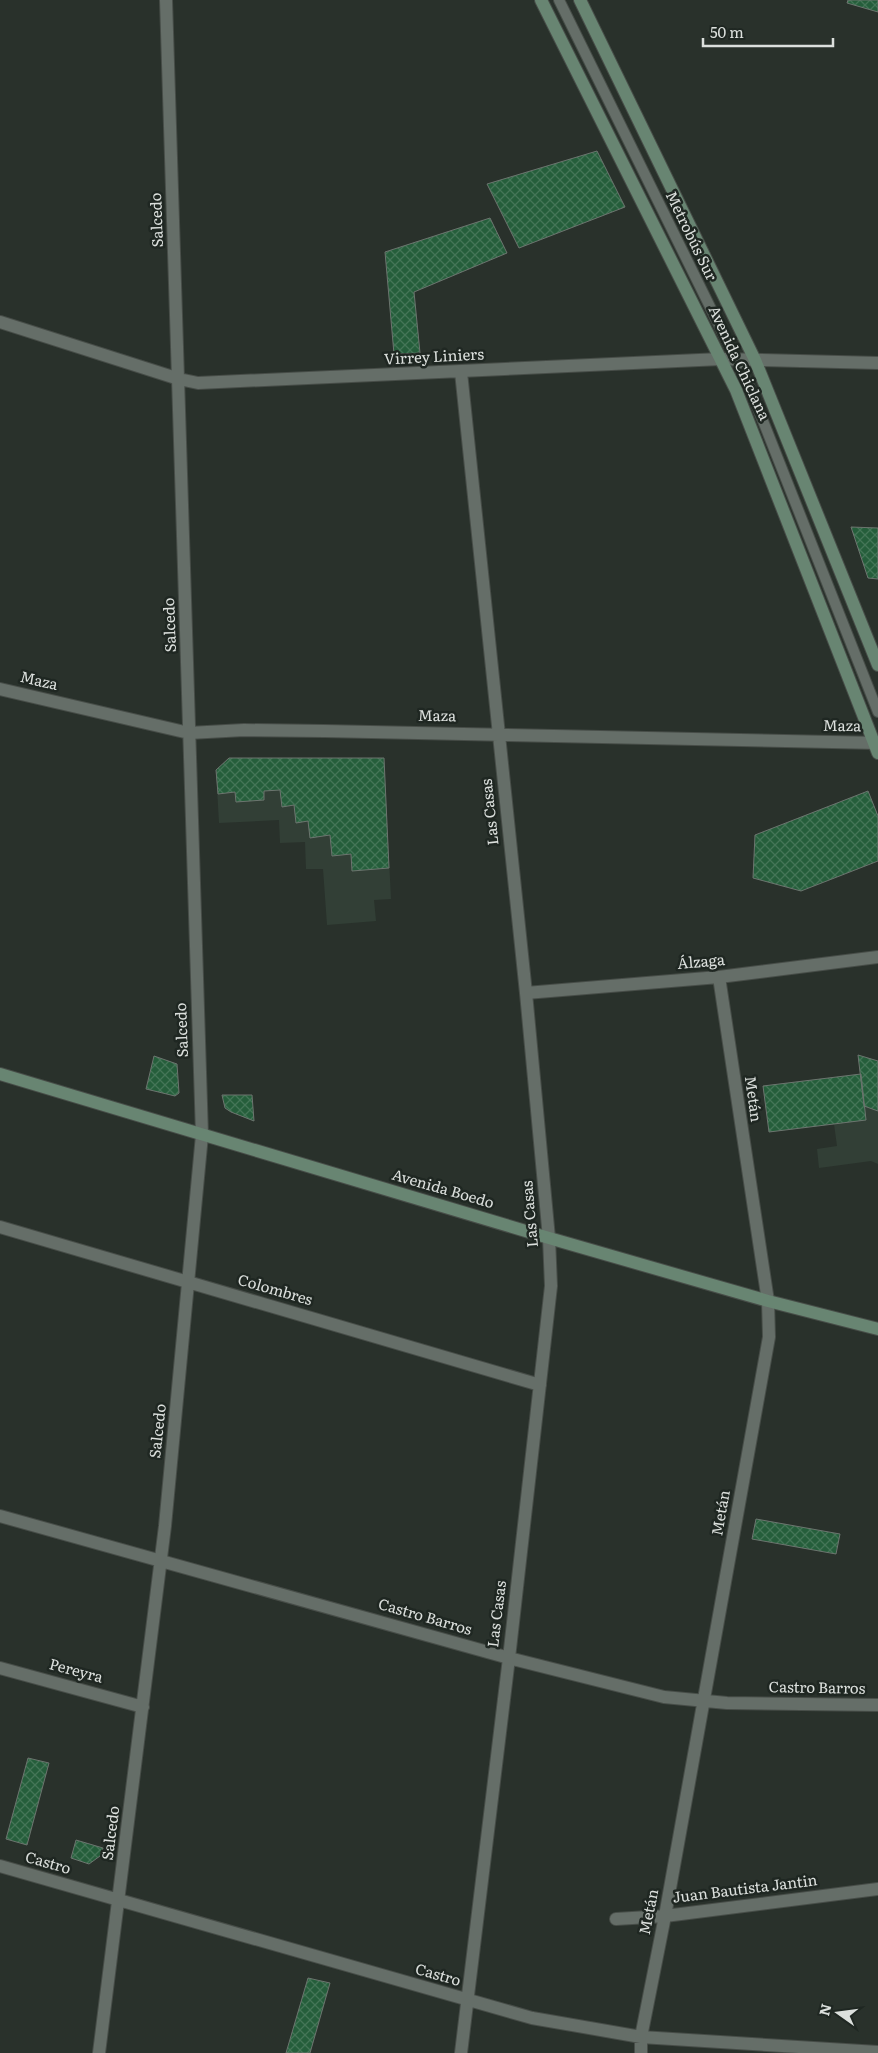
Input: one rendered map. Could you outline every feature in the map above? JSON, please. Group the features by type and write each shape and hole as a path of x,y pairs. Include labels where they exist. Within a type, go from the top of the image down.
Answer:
{"main road":[{"name":"Avenida Chiclana","path":"541,0 736,390 877,746"},
{"name":"Avenida Chiclana","path":"580,0 755,360 878,666"},
{"name":"Avenida Boedo","path":"0,1074 549,1238 768,1301 878,1329"}],"street":[{"name":"Salcedo","path":"99,2053 144,1706 189,1283 202,1135 166,0"},
{"name":"Virrey Liniers","path":"0,322 179,379 198,383 721,360 878,363"},
{"name":"Las Casas","path":"461,372 526,993 549,1238 550,1286 509,1658 461,2053"},
{"name":"Maza","path":"0,689 189,733 244,730 499,734 877,746"},
{"name":"Álzaga","path":"526,993 718,978 878,957"},
{"name":"Metán","path":"640,2053 641,2037 666,1916 769,1336 768,1301 718,978"},
{"name":"Colombres","path":"0,1227 540,1385"},
{"name":"Castro Barros","path":"0,1516 509,1658 631,1690 664,1697 704,1702 878,1705"},
{"name":"Pereyra","path":"0,1668 144,1706"},
{"name":"Castro","path":"0,1866 467,2000 548,2021 641,2037 878,2052"},
{"name":"Juan Bautista Jantin","path":"616,1919 666,1916 878,1889"}],"lane":[{"name":"Metrobús Sur","path":"559,0 750,388 878,712"}],"shaded area":[{"path":"384,758 391,899 374,900 376,921 327,925 323,869 306,869 305,842 280,843 279,820 219,823 216,770 230,759"},
{"path":"864,1106 878,1111 878,1164 871,1161 819,1168 817,1149 837,1146 834,1124"}],"building":[{"path":"848,0 878,0 878,12 847,3"},
{"path":"597,151 625,207 519,248 487,184"},
{"path":"490,218 507,253 414,292 420,353 394,354 385,252"},
{"path":"851,527 878,528 878,579 868,578"},
{"path":"229,758 384,758 389,868 352,871 351,854 332,856 330,835 310,838 308,821 296,823 294,805 282,807 280,790 264,791 264,800 236,802 235,792 218,794 216,770"},
{"path":"868,791 878,816 878,861 801,891 753,878 755,835"},
{"path":"858,1055 878,1061 878,1111 864,1106"},
{"path":"154,1056 177,1064 179,1093 175,1096 146,1089"},
{"path":"861,1074 866,1120 769,1132 763,1086"},
{"path":"222,1095 252,1095 254,1121 225,1108"},
{"path":"756,1519 840,1534 836,1554 752,1539"},
{"path":"28,1758 49,1763 27,1845 6,1839"},
{"path":"76,1840 103,1848 100,1856 89,1864 71,1858"},
{"path":"308,1978 330,1983 310,2053 286,2053"}]}
